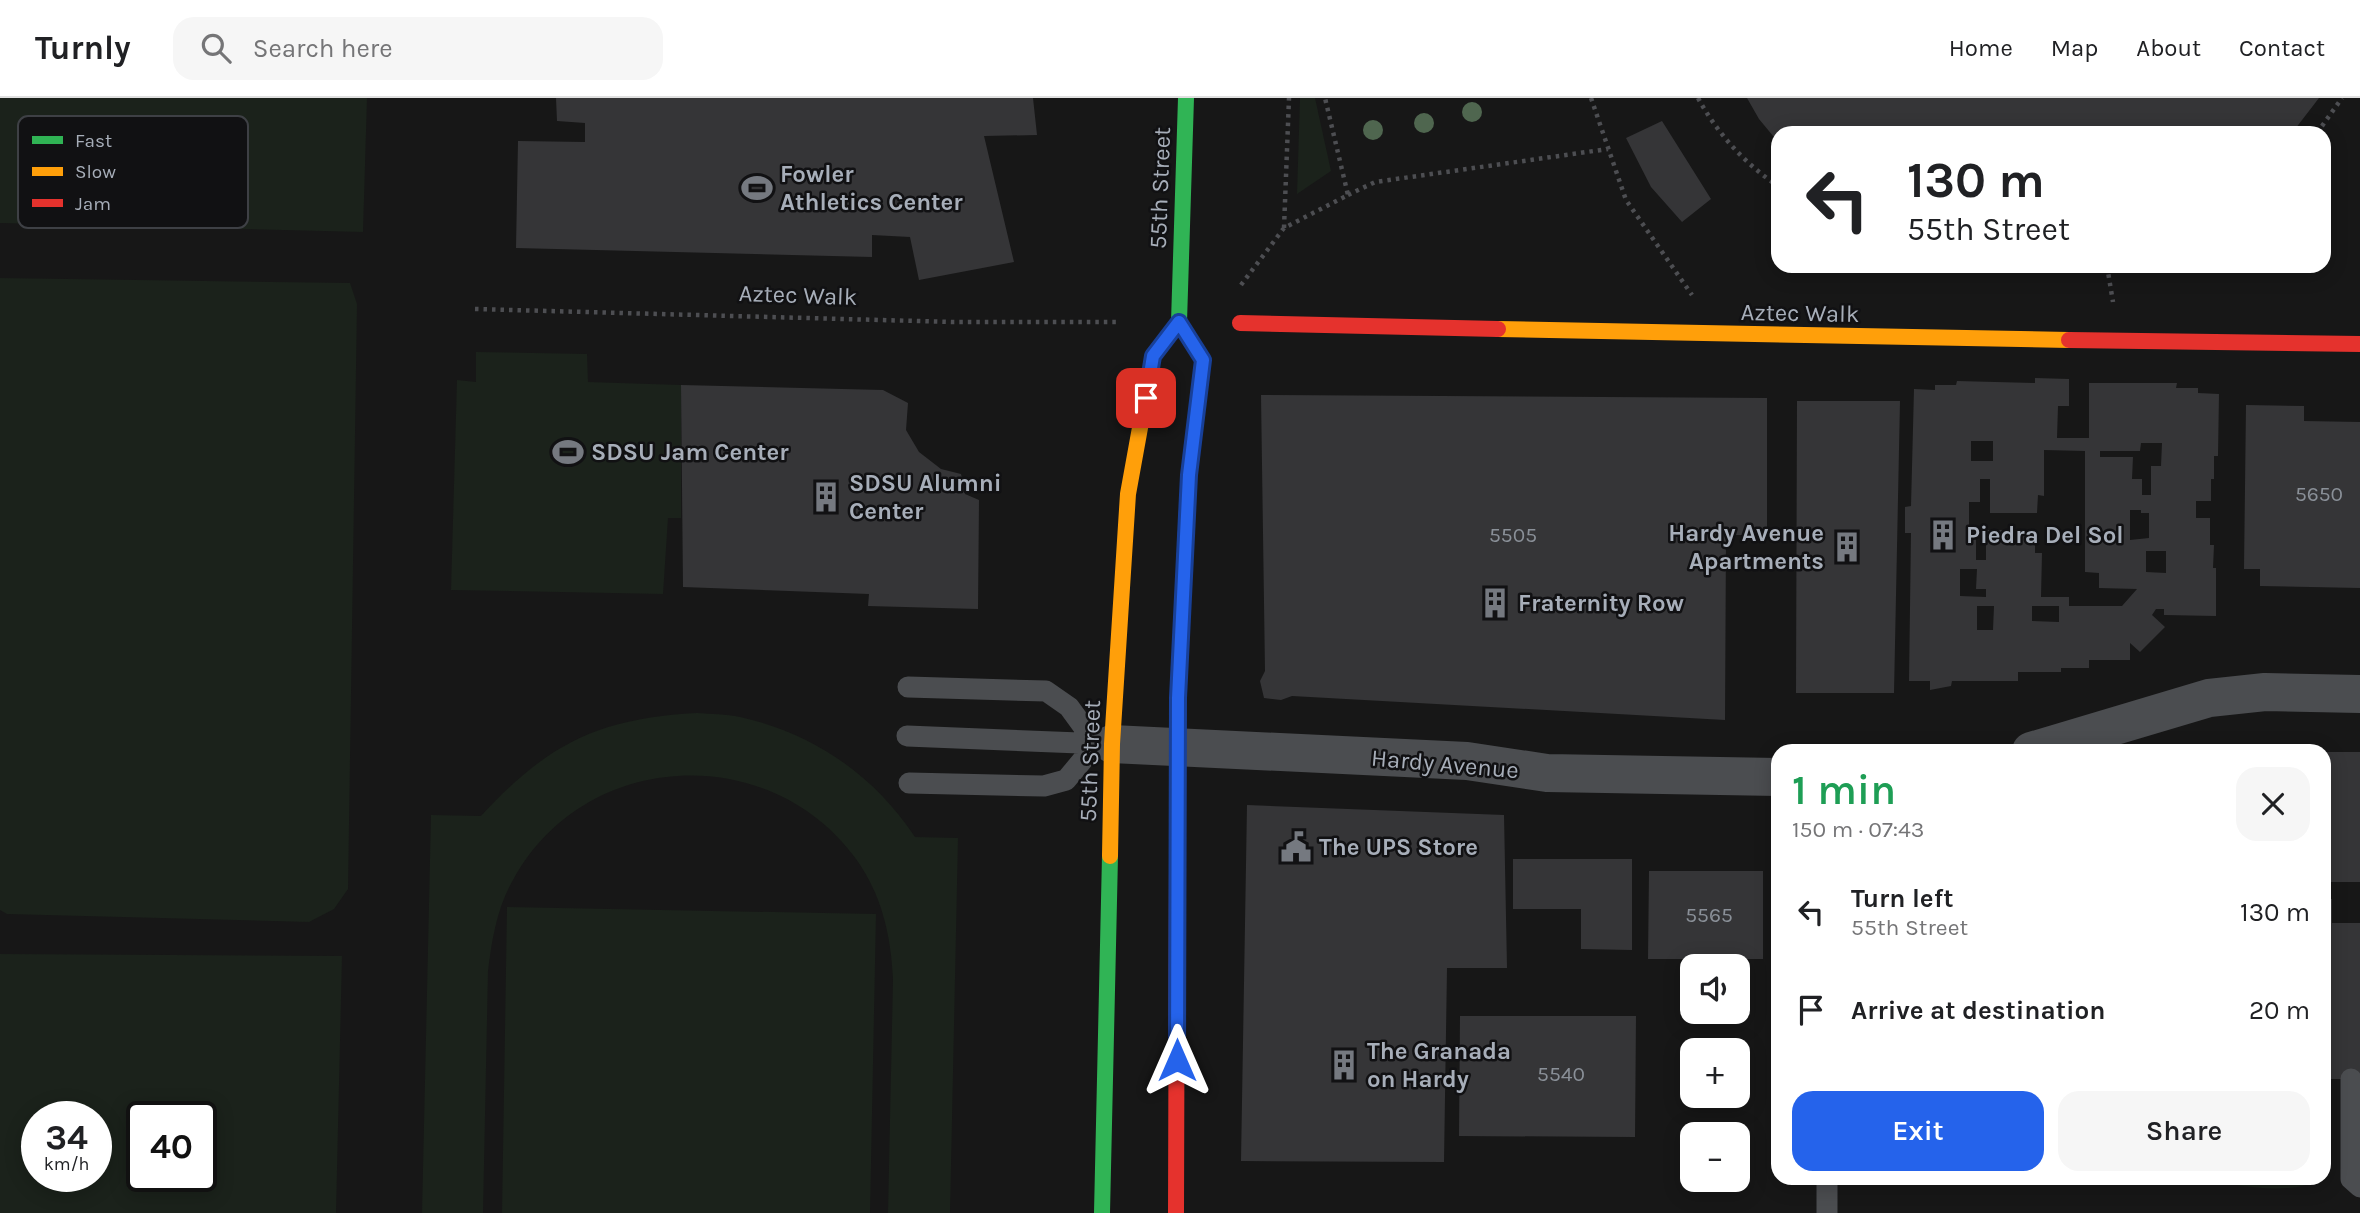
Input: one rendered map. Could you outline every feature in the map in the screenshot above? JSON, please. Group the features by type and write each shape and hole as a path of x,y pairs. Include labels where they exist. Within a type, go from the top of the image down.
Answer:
{"street":[{"name":"55th Street","path":"1102,1213 1104,744 1128,494 1153,356 1179,322 1186,98"},
{"path":"1176,1213 1178,747 1189,475 1203,360 1179,322"},
{"name":"Aztec Walk","path":"1240,323 1722,335 2360,344"},
{"path":"2055,744 2209,698 2265,692 2360,694"},
{"name":"Hardy Avenue","path":"1104,744 1467,761 1547,773 1771,778"}],"lane":[{"path":"908,687 1046,691 1069,707 1104,744"},
{"path":"907,736 1104,744"},
{"path":"909,783 1044,786 1066,780 1104,744"},
{"path":"2351,1079 2351,1179 2360,1187"},
{"path":"1827,1185 1827,1213"}],"path":[{"path":"1284,228 1289,98"},
{"path":"1326,98 1348,195"},
{"path":"1591,98 1626,200 1672,270 1722,335"},
{"path":"1699,98 1708,116 1753,169 1771,181"},
{"path":"2322,126 2342,98"},
{"path":"1241,285 1284,228 1375,182 1608,149"},
{"name":"Aztec Walk","path":"475,309 954,322 1119,322"}],"shaded area":[{"path":"0,98 367,98 363,232 202,228 248,228 248,116 18,116 18,223 0,223"},
{"path":"1300,98 1315,98 1331,171 1297,194"},
{"path":"0,278 350,283 357,304 348,889 334,909 309,922 7,914 0,910"},
{"name":"SDSU Jam Center","path":"476,352 587,354 588,382 681,385 681,518 668,518 663,594 451,590 457,380 476,382"},
{"path":"697,713 740,717 792,734 840,760 861,776 881,794 915,837 958,838 950,1213 888,1213 893,979 884,916 865,873 856,859 819,820 776,794 728,779 679,776 630,784 584,805 545,837 513,880 499,913 488,971 483,1213 422,1213 431,815 481,816 529,770 577,739 631,721"},
{"path":"507,907 876,914 870,1213 502,1213"},
{"path":"0,954 342,956 336,1213 0,1213"},
{"path":"2235,1185 2305,1185 2277,1189"}],"building":[{"name":"Fowler Athletics Center","path":"556,98 1033,98 1037,135 984,136 1014,262 919,280 910,237 872,235 872,257 516,248 518,141 585,142 585,123 557,121"},
{"path":"1747,98 2319,98 2297,126 1771,126 1771,134"},
{"path":"1662,121 1711,199 1682,222 1651,187 1626,138"},
{"name":"Piedra Del Sol","path":"2035,378 2069,379 2069,406 2058,406 2057,438 2089,438 2089,383 2177,383 2176,388 2198,388 2198,393 2219,394 2218,456 2214,456 2211,501 2196,501 2196,518 2210,518 2210,545 2214,545 2213,568 2216,568 2216,616 2164,615 2164,609 2156,609 2152,615 2165,627 2140,652 2130,643 2130,660 2089,660 2089,668 2061,668 2061,672 2018,672 2018,681 1952,681 1951,686 1930,690 1930,681 1909,681 1911,533 1905,533 1905,507 1911,506 1914,389 1935,390 1935,385 1956,385 1957,381 2035,383","holes":["1971,441 1993,441 1993,461 1971,461","2141,443 2162,443 2161,466 2151,466 2151,495 2142,495 2142,479 2132,479 2133,457 2100,457 2100,451 2140,451","2044,450 2085,451 2085,572 2099,573 2099,588 2137,589 2122,606 2069,606 2069,597 2041,597 2042,553 2035,553 2035,530 1986,530 1986,560 1976,560 1976,531 1969,531 1969,502 1980,502 1980,479 1990,479 1990,513 2037,513 2038,495 2044,496","2130,510 2149,513 2149,538 2130,540","2146,551 2166,551 2166,573 2146,572","1960,569 1977,569 1976,589 1986,589 1986,597 1960,596","1977,606 1994,606 1993,630 1977,630","2032,606 2059,606 2059,622 2032,621"]},
{"name":"SDSU Alumni Center","path":"681,385 883,390 908,403 906,430 919,452 941,469 961,474 965,494 979,500 978,609 868,606 869,594 683,587"},
{"name":"Fraternity Row","path":"1261,395 1767,398 1767,535 1726,535 1725,720 1292,696 1281,700 1264,698 1260,681 1265,671"},
{"name":"Hardy Avenue Apartments","path":"1797,401 1900,401 1894,693 1796,693"},
{"path":"2246,405 2304,406 2304,421 2360,422 2360,588 2260,586 2260,569 2244,569"},
{"path":"2331,752 2360,752 2360,882 2331,882"},
{"name":"The Granada on Hardy","path":"1247,805 1504,815 1507,968 1447,968 1444,1162 1241,1161"},
{"path":"1513,859 1632,859 1632,950 1581,949 1581,909 1513,909"},
{"path":"1649,871 1763,871 1763,959 1750,959 1750,954 1680,954 1680,959 1648,959"},
{"path":"2331,899 2332,923 2360,923 2360,1079 2331,1079"},
{"path":"1460,1016 1636,1016 1635,1137 1459,1136"}],"traffic: fast":[{"path":"1186,98 1179,322 1203,360 1187,510"},
{"path":"1102,1213 1110,856"}],"traffic: slow":[{"path":"1110,856 1112,744 1128,494 1153,356 1179,322"},
{"path":"1498,329 2069,340"},
{"path":"1177,869 1178,698 1187,510"}],"traffic: jam":[{"path":"1240,323 1498,329"},
{"path":"2069,340 2360,344"},
{"path":"1176,1213 1177,869"}],"place":[{"name":"Fowler Athletics Center","path":"757,188"},
{"name":"SDSU Jam Center","path":"568,452"},
{"name":"SDSU Alumni Center","path":"826,497"},
{"name":"Piedra Del Sol","path":"1943,535"},
{"name":"Hardy Avenue Apartments","path":"1847,547"},
{"name":"Fraternity Row","path":"1495,603"},
{"name":"The UPS Store","path":"1296,847"},
{"name":"The Granada on Hardy","path":"1344,1065"}],"route":[{"path":"1146,398 1153,356 1179,322 1203,360 1189,475 1178,698 1177,1060"}]}
